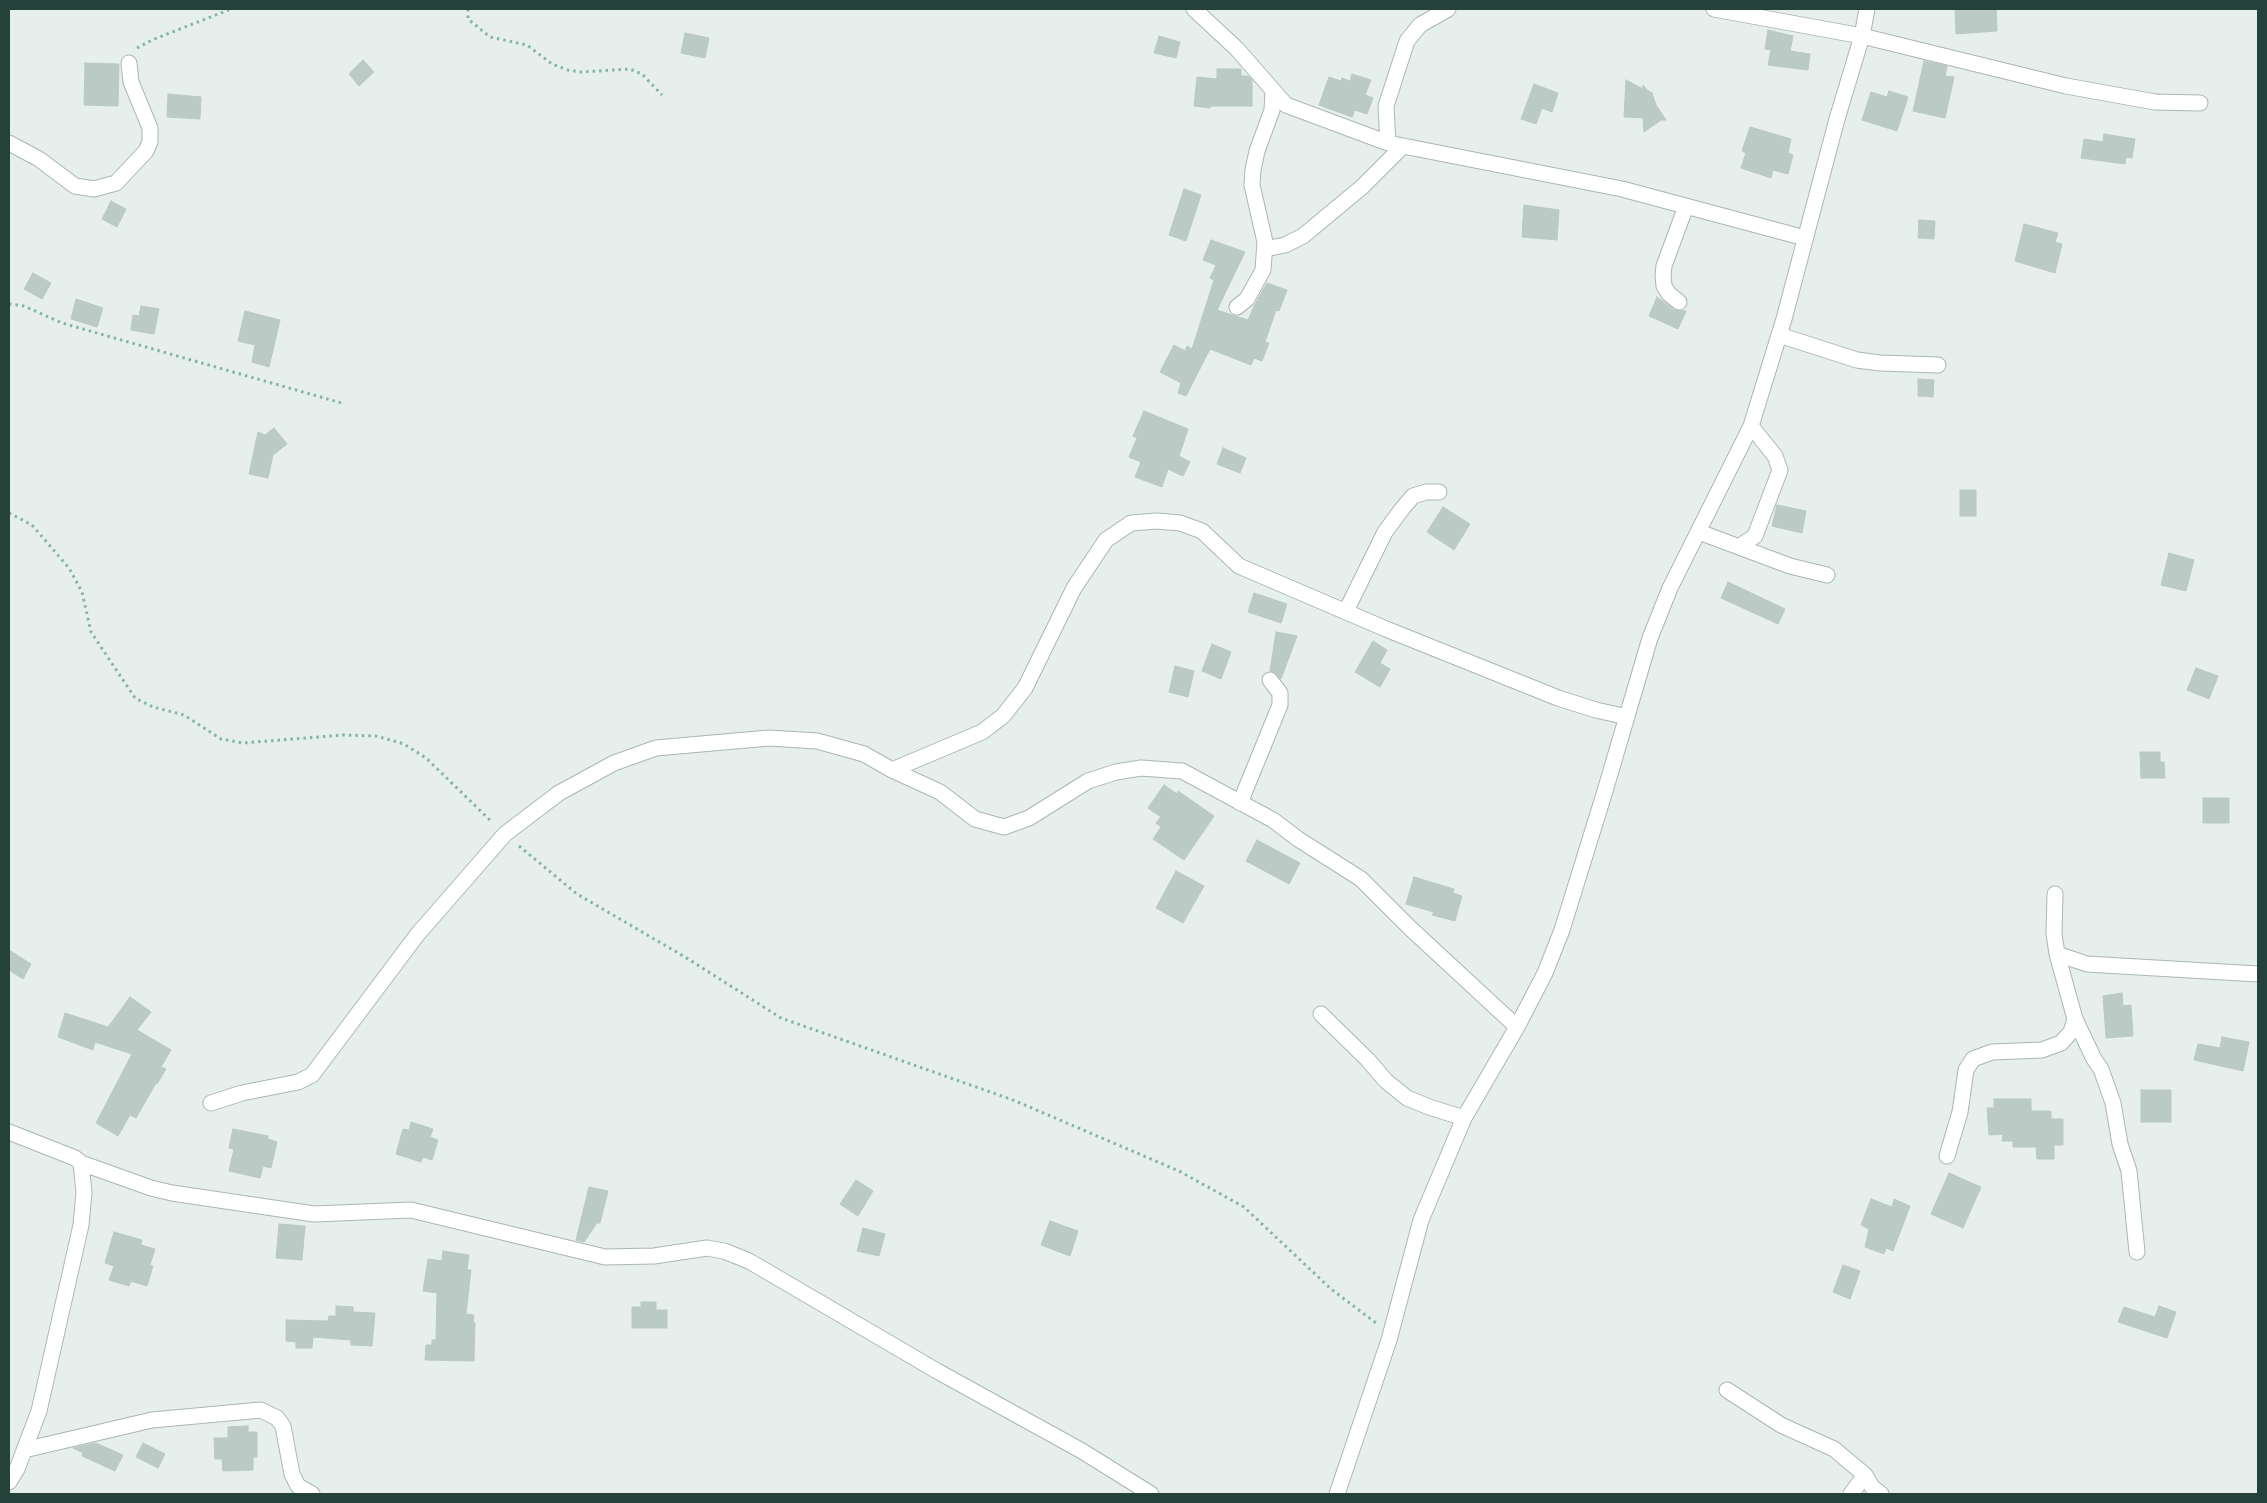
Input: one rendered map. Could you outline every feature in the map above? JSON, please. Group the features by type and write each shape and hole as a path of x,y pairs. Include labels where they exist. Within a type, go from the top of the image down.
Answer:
{"street":[{"path":"1194,9 1237,49 1286,105 1396,144 1622,189 1805,238"},
{"path":"1396,144 1386,106 1407,41 1420,25 1448,9"},
{"path":"1714,9 1862,36 2066,86 2155,102 2200,103"},
{"path":"1337,1494 1392,1332 1421,1220 1464,1118 1517,1027 1545,974 1562,930 1628,717 1650,638 1670,588 1751,426 1779,335 1862,36 1867,9"},
{"path":"9,143 39,159 75,186 94,189 116,183 146,152 150,142 150,128 131,82 129,63"},
{"path":"1237,307 1247,299 1263,270 1265,249 1261,219 1252,185 1257,151 1272,110 1273,91"},
{"path":"1265,249 1285,245 1302,236 1362,187 1396,144"},
{"path":"1679,302 1669,294 1664,286 1663,274 1664,266 1686,206"},
{"path":"1779,335 1857,360 1880,363 1938,365"},
{"path":"1739,547 1755,536 1780,470 1775,456 1751,426"},
{"path":"1346,611 1385,532 1402,509 1413,496 1426,492 1439,492"},
{"path":"892,770 982,732 1003,716 1025,688 1074,588 1106,540 1131,524 1157,521 1180,523 1202,530 1239,566 1386,629 1558,698 1596,710 1628,717"},
{"path":"1699,532 1790,566 1827,575"},
{"path":"1240,803 1280,705 1280,693 1270,680"},
{"path":"211,1103 242,1093 298,1082 312,1075 417,935 505,834 559,793 614,763 656,748 769,738 800,738 864,754 892,770 940,792 976,819 1004,827 1029,818 1088,781 1116,772 1141,768 1182,770 1273,820 1298,839 1361,879 1410,928 1517,1027"},
{"path":"2055,894 2054,934 2057,954 2075,1019 2094,1059 2101,1069 2112,1103 2120,1144 2129,1172 2137,1252"},
{"path":"2057,954 2087,964 2258,974"},
{"path":"1320,1014 1386,1080 1407,1098 1464,1118"},
{"path":"1947,1156 1960,1112 1966,1070 1973,1058 1992,1052 2042,1050 2061,1043 2072,1032 2075,1019"},
{"path":"9,1132 75,1158 80,1163 151,1188 172,1192 314,1214 411,1210 605,1257 654,1256 707,1248 724,1251 749,1261 937,1371 1082,1451 1151,1494"},
{"path":"9,1482 17,1469 39,1411 80,1225 84,1192 80,1163"},
{"path":"1727,1390 1781,1425 1834,1449 1865,1475 1872,1487 1881,1494"},
{"path":"24,1450 152,1420 261,1410 277,1418 283,1426 292,1474 298,1486 312,1494"},
{"path":"1851,1494 1865,1475"}],"path":[{"path":"129,63 131,54 140,46 231,9"},
{"path":"468,9 468,19 490,37 527,45 552,64 568,70 581,72 630,69 642,74 662,95"},
{"path":"9,304 24,306 62,323 345,404"},
{"path":"9,513 32,525 69,568 82,592 91,632 135,698 153,707 184,715 221,739 243,743 343,735 376,736 404,744 426,758 505,834 577,894 685,957 780,1018 1013,1100 1180,1172 1244,1207 1330,1289 1368,1318 1392,1332"}],"building":[{"path":"1955,9 1996,9 1997,31 1956,34"},
{"path":"1768,30 1793,36 1790,51 1810,54 1808,70 1768,65 1771,50 1765,49"},
{"path":"685,33 709,38 705,58 681,53"},
{"path":"1159,36 1180,42 1176,58 1154,53"},
{"path":"363,60 374,72 359,86 349,74"},
{"path":"1924,61 1947,66 1945,76 1954,77 1945,118 1913,111"},
{"path":"85,63 119,64 118,106 84,105"},
{"path":"1217,69 1241,69 1241,76 1248,76 1252,80 1252,106 1210,106 1210,108 1194,106 1197,77 1217,79"},
{"path":"1352,74 1371,80 1365,95 1373,98 1367,114 1355,110 1352,117 1319,105 1329,77 1341,81 1342,78 1350,81"},
{"path":"1626,80 1643,89 1643,85 1652,93 1656,105 1666,120 1661,120 1644,132 1643,118 1624,117"},
{"path":"1534,84 1558,93 1552,112 1542,108 1536,124 1521,119"},
{"path":"1889,91 1908,97 1897,131 1862,120 1871,92 1887,97"},
{"path":"168,94 201,97 200,119 167,117"},
{"path":"1750,127 1791,139 1788,153 1793,155 1788,174 1773,170 1771,178 1741,168 1746,153 1742,151"},
{"path":"2104,134 2135,139 2132,158 2126,157 2125,164 2081,158 2084,139 2103,142"},
{"path":"1184,189 1201,195 1186,241 1169,235"},
{"path":"111,201 126,209 117,227 102,219"},
{"path":"1524,205 1559,210 1557,240 1522,237"},
{"path":"1919,220 1935,221 1934,239 1918,238"},
{"path":"2024,224 2058,233 2055,242 2062,244 2055,273 2015,261"},
{"path":"1211,240 1245,252 1217,310 1248,320 1267,283 1287,290 1279,311 1276,310 1265,342 1269,343 1262,361 1254,358 1251,365 1210,349 1186,396 1178,393 1181,383 1160,372 1174,345 1185,351 1187,346 1192,349 1214,280 1210,278 1216,265 1203,260"},
{"path":"33,273 51,283 42,299 24,289"},
{"path":"1657,297 1674,310 1686,311 1678,329 1649,316"},
{"path":"76,299 103,308 97,327 71,319"},
{"path":"141,306 159,309 154,334 131,330 133,315 139,316"},
{"path":"245,311 280,320 269,367 252,362 255,345 238,341"},
{"path":"1918,379 1934,380 1933,397 1918,396"},
{"path":"1144,411 1188,429 1179,456 1190,462 1183,476 1168,469 1162,487 1135,477 1141,462 1129,457 1137,438 1133,436"},
{"path":"274,428 287,444 273,455 268,478 249,474 258,432 265,435"},
{"path":"1223,448 1246,458 1240,473 1217,464"},
{"path":"1960,490 1976,490 1976,516 1960,516"},
{"path":"1777,505 1806,511 1802,533 1772,526"},
{"path":"1443,507 1470,524 1454,550 1427,532"},
{"path":"2169,553 2194,560 2186,591 2161,585"},
{"path":"1728,582 1785,609 1778,624 1721,598"},
{"path":"1254,593 1287,604 1281,623 1248,612"},
{"path":"1276,632 1297,636 1281,679 1274,672 1270,671"},
{"path":"1373,641 1387,650 1380,663 1390,669 1380,687 1355,672"},
{"path":"1212,644 1231,652 1221,679 1202,671"},
{"path":"1175,666 1194,671 1188,697 1169,692"},
{"path":"2196,668 2218,676 2209,699 2187,690"},
{"path":"2140,752 2160,752 2160,762 2164,762 2165,778 2141,778"},
{"path":"1164,785 1177,794 1178,791 1214,816 1184,860 1153,839 1161,827 1156,823 1161,817 1148,808"},
{"path":"2203,798 2229,798 2229,823 2203,823"},
{"path":"1257,840 1300,863 1289,884 1246,861"},
{"path":"1176,871 1204,886 1183,923 1156,908"},
{"path":"1414,877 1454,889 1453,893 1462,896 1455,921 1432,915 1434,912 1406,904"},
{"path":"9,950 31,964 23,979 9,970"},
{"path":"2122,993 2123,1006 2131,1005 2133,1036 2106,1038 2103,996"},
{"path":"130,997 151,1012 137,1030 171,1050 161,1067 166,1069 157,1084 136,1118 130,1115 118,1136 96,1123 132,1054 95,1042 93,1050 58,1037 65,1013 108,1027"},
{"path":"2222,1037 2249,1042 2243,1071 2194,1060 2198,1044 2220,1048"},
{"path":"2141,1090 2171,1090 2171,1122 2141,1122"},
{"path":"1994,1099 2031,1099 2031,1111 2051,1111 2051,1119 2063,1119 2063,1145 2054,1145 2054,1159 2037,1159 2036,1147 2013,1147 2013,1141 2002,1141 2003,1134 1989,1135 1987,1108 1994,1108"},
{"path":"411,1122 433,1129 430,1137 438,1140 432,1160 423,1157 421,1162 396,1154 403,1129 409,1130"},
{"path":"233,1129 268,1136 268,1139 277,1142 271,1168 263,1166 260,1178 229,1171 234,1149 229,1148"},
{"path":"1949,1173 1981,1187 1963,1228 1931,1214"},
{"path":"856,1180 873,1191 858,1216 840,1204"},
{"path":"589,1187 608,1191 600,1223 597,1223 584,1242 576,1240"},
{"path":"1871,1199 1892,1207 1894,1199 1910,1206 1893,1251 1886,1248 1884,1254 1865,1247 1869,1229 1861,1225"},
{"path":"1050,1221 1078,1231 1070,1256 1041,1245"},
{"path":"279,1224 305,1226 302,1260 276,1258"},
{"path":"863,1228 885,1234 879,1256 857,1251"},
{"path":"114,1232 142,1240 141,1245 155,1249 150,1265 153,1266 147,1286 131,1281 129,1286 109,1280 114,1266 105,1263"},
{"path":"443,1251 469,1255 467,1270 471,1270 466,1314 474,1315 474,1361 425,1360 426,1345 432,1345 432,1340 436,1340 437,1293 423,1291 428,1259 442,1261"},
{"path":"1843,1265 1860,1271 1850,1299 1833,1292"},
{"path":"641,1302 656,1302 656,1310 667,1310 667,1328 632,1328 632,1307 641,1307"},
{"path":"336,1306 353,1307 353,1312 375,1313 372,1346 351,1345 351,1340 313,1337 312,1348 296,1348 296,1342 286,1341 286,1320 328,1321 329,1316 336,1316"},
{"path":"2159,1306 2176,1312 2167,1338 2118,1322 2124,1307 2155,1317"},
{"path":"248,1426 248,1432 257,1432 257,1457 253,1457 253,1470 223,1471 222,1459 215,1459 214,1438 228,1438 228,1427"},
{"path":"96,1443 123,1455 115,1471 82,1456 83,1453 73,1448"},
{"path":"143,1443 165,1454 158,1468 136,1457"}]}
